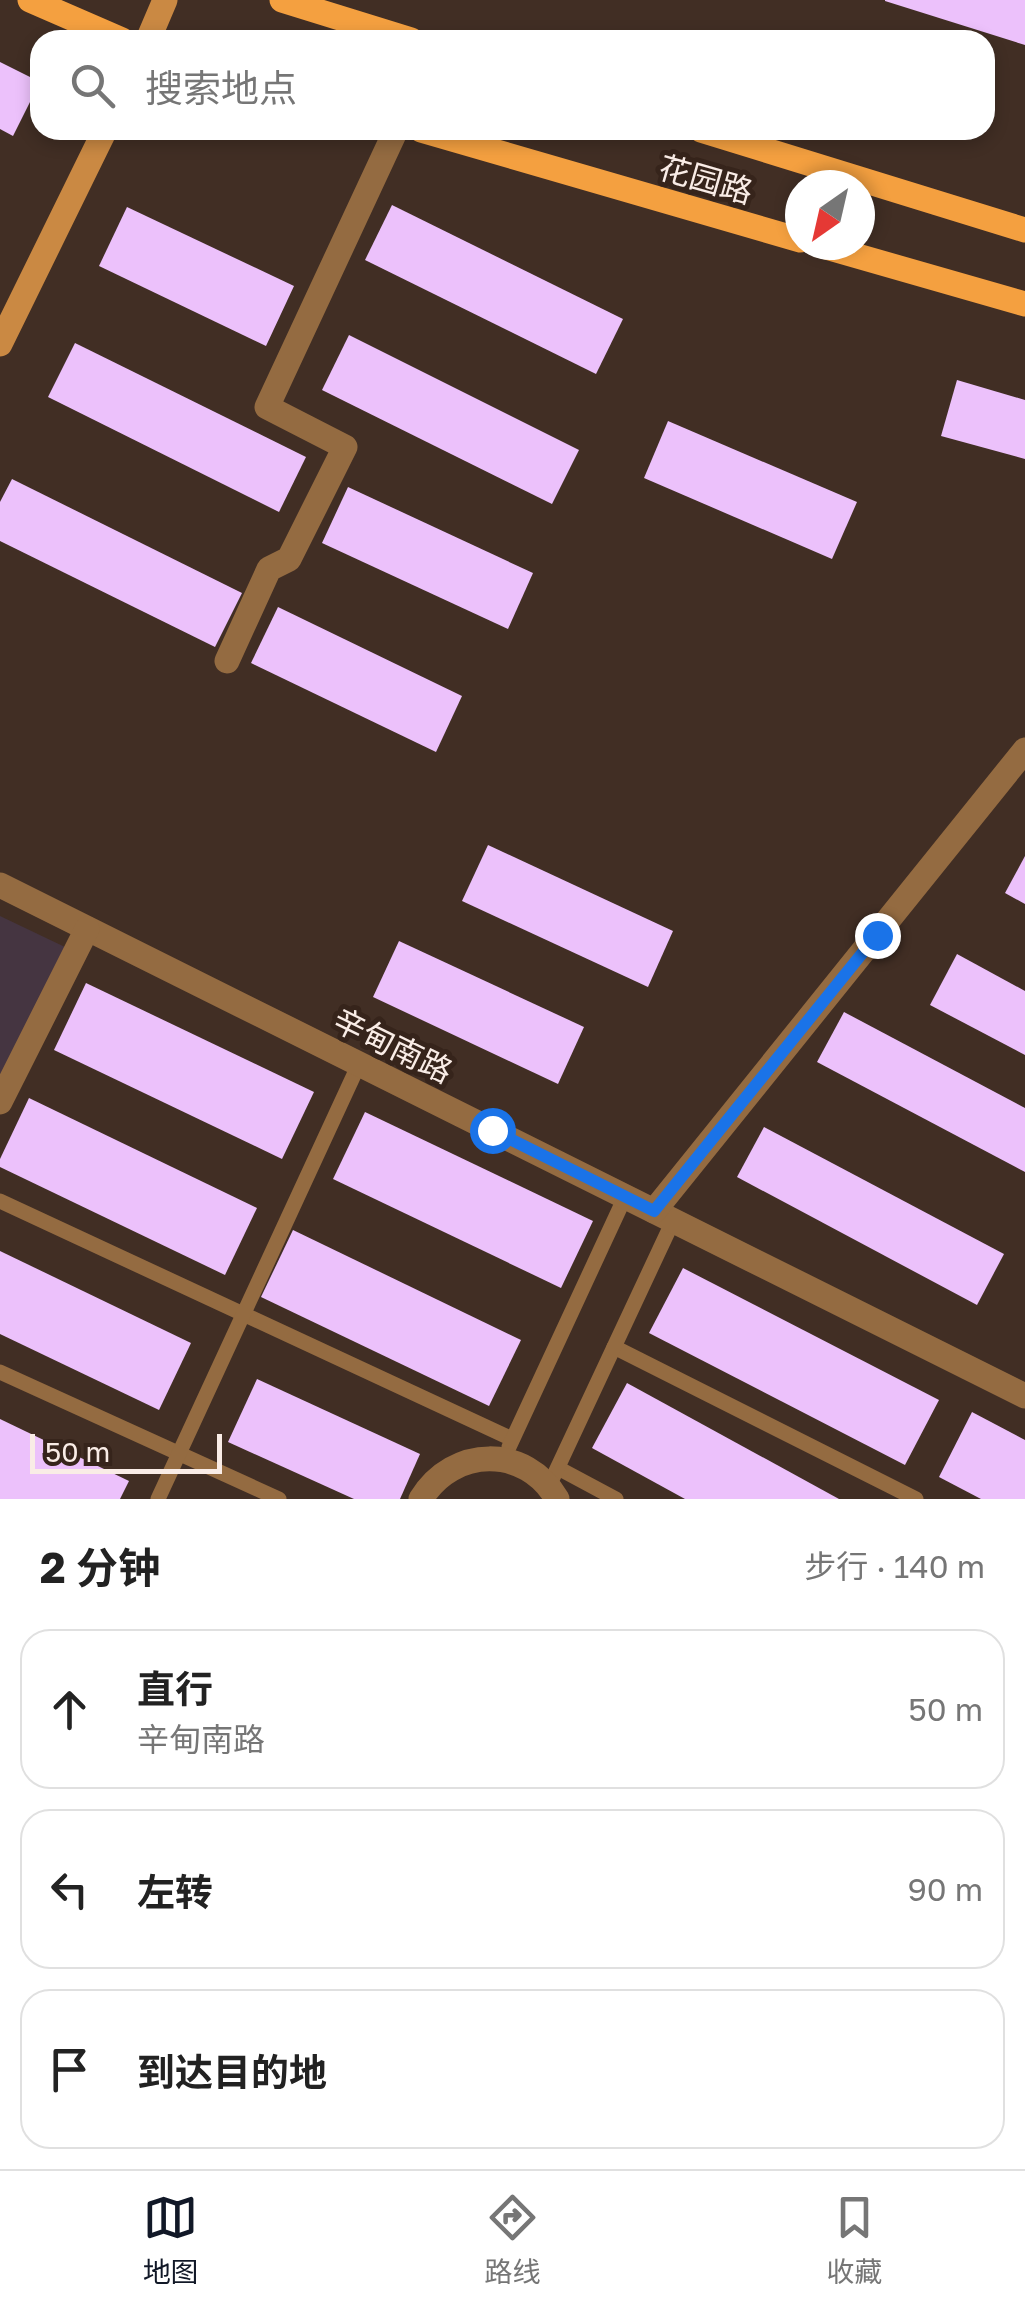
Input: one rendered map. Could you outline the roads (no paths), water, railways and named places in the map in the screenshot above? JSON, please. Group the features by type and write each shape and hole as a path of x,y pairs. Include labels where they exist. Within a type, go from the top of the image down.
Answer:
{"main road":[{"path":"30,0 99,30"},
{"path":"152,30 165,0"},
{"path":"282,0 380,30"},
{"path":"0,344 100,140"},
{"name":"花园路","path":"455,140 785,236"},
{"name":"花园路","path":"733,140 1025,230"},
{"path":"871,260 1025,304"}],"street":[{"path":"227,661 269,569 289,558 345,447 266,408 391,140"},
{"path":"664,1216 1025,750"},
{"name":"辛甸南路","path":"0,885 1025,1396"},
{"path":"0,1102 87,929"},
{"path":"422,1499 430,1485 450,1468 508,1449 528,1468 555,1484"}],"lane":[{"path":"158,1499 359,1064"},
{"path":"0,1201 243,1314 508,1449 625,1197"},
{"path":"616,1499 555,1484 614,1347 664,1216"},
{"path":"614,1347 893,1494 916,1499"},
{"path":"0,1372 279,1499"}]}
